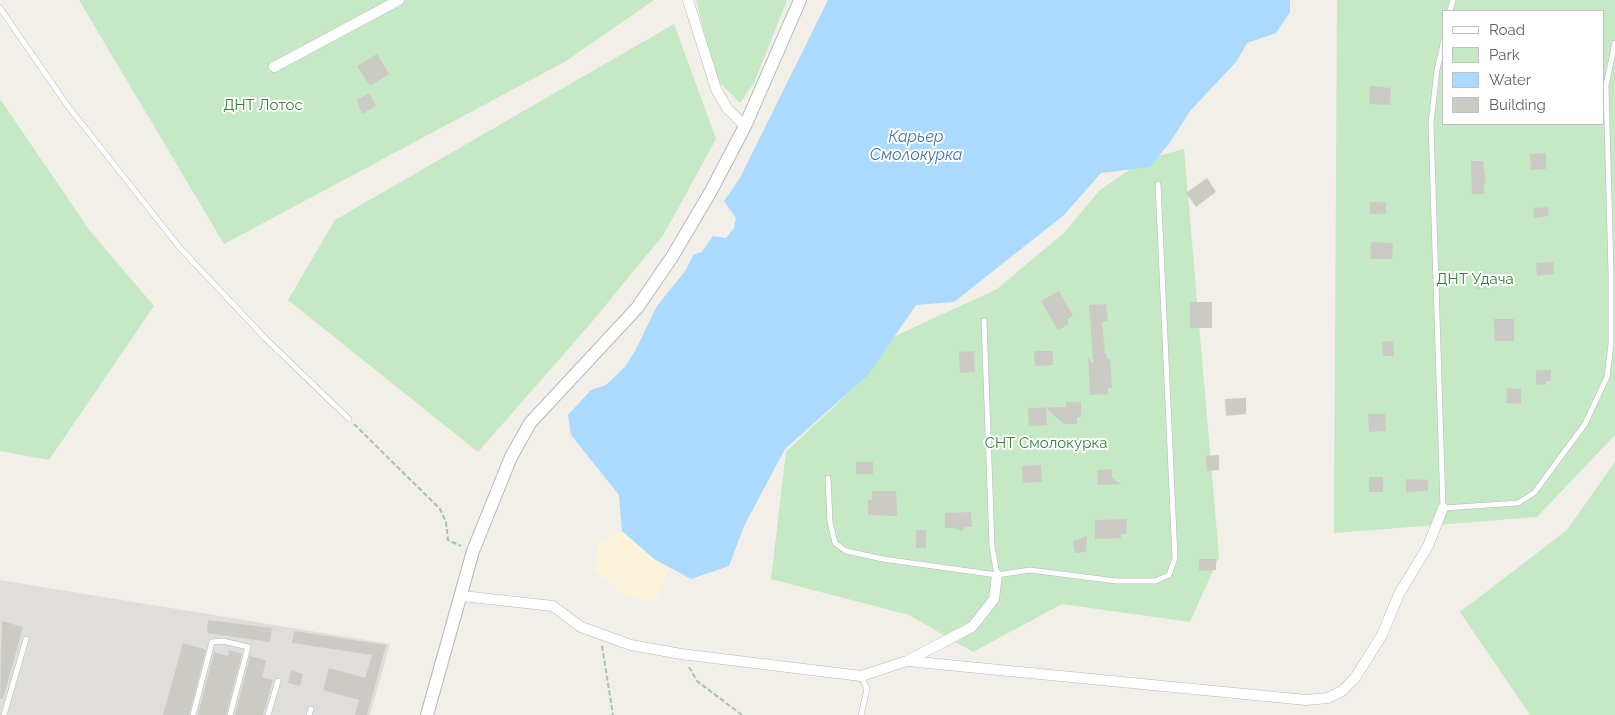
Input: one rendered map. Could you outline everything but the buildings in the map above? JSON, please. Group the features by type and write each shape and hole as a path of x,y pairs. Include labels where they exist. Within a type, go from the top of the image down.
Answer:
{"street":[{"path":"274,67 399,0"},
{"path":"688,0 716,89 727,108 745,126"},
{"path":"427,715 462,596 473,551 510,457 530,423 637,308 672,257 711,191 745,126 800,0"},
{"path":"907,661 1306,700 1328,698 1342,691 1355,678 1382,635 1399,594 1428,546 1444,508"},
{"path":"462,596 553,606 581,627 631,645 681,654 861,676 907,661 972,627 994,599 996,575"}],"lane":[{"path":"0,8 67,106 180,248 266,339 349,419"},
{"path":"1442,49 1437,70 1431,123 1444,508 1518,503 1534,493 1584,424 1608,377 1613,269 1606,85 1615,43"},
{"path":"828,478 830,522 835,544 846,551 883,559 996,575 1030,570 1116,581 1155,581 1169,575 1175,558 1158,184"},
{"path":"984,321 992,546 996,575"},
{"path":"4,715 26,639"},
{"path":"193,715 212,642 223,641 248,647 230,715"},
{"path":"861,676 868,689 862,715"},
{"path":"268,715 278,681"}],"path":[{"path":"349,419 440,509 446,522 448,540 473,551"},
{"path":"598,634 604,656 613,715"},
{"path":"681,654 697,681 742,715"}],"shaded area":[{"path":"0,580 390,644 370,715 0,715"}],"green space":[{"name":"ДНТ Лотос","path":"79,0 654,0 566,61 224,244"},
{"path":"696,0 787,0 754,83 740,103 716,79"},
{"name":"ДНТ Удача","path":"1337,0 1615,0 1615,435 1537,517 1334,533"},
{"path":"674,24 716,139 664,234 591,323 478,452 288,300 335,220"},
{"path":"0,99 90,231 154,306 49,460 0,451"},
{"name":"СНТ Смолокурка","path":"1184,149 1219,557 1190,622 1062,604 973,652 909,615 771,579 786,452 858,384 893,337 997,289 1064,233 1100,190 1144,160"},
{"path":"1615,462 1615,715 1530,715 1460,612 1567,530"}],"sand":[{"path":"622,531 654,559 669,567 656,601 628,597 594,570 599,542"}],"water":[{"name":"Карьер Смолокурка","path":"828,0 1290,0 1290,12 1276,33 1247,43 1236,62 1190,111 1171,141 1150,167 1101,173 1064,215 954,302 916,305 868,375 785,449 744,526 729,566 691,579 654,559 622,531 619,495 571,435 568,415 591,390 606,385 625,367 657,306 686,270 693,255 702,252 713,236 726,238 734,228 736,218 724,201 740,178"}]}
